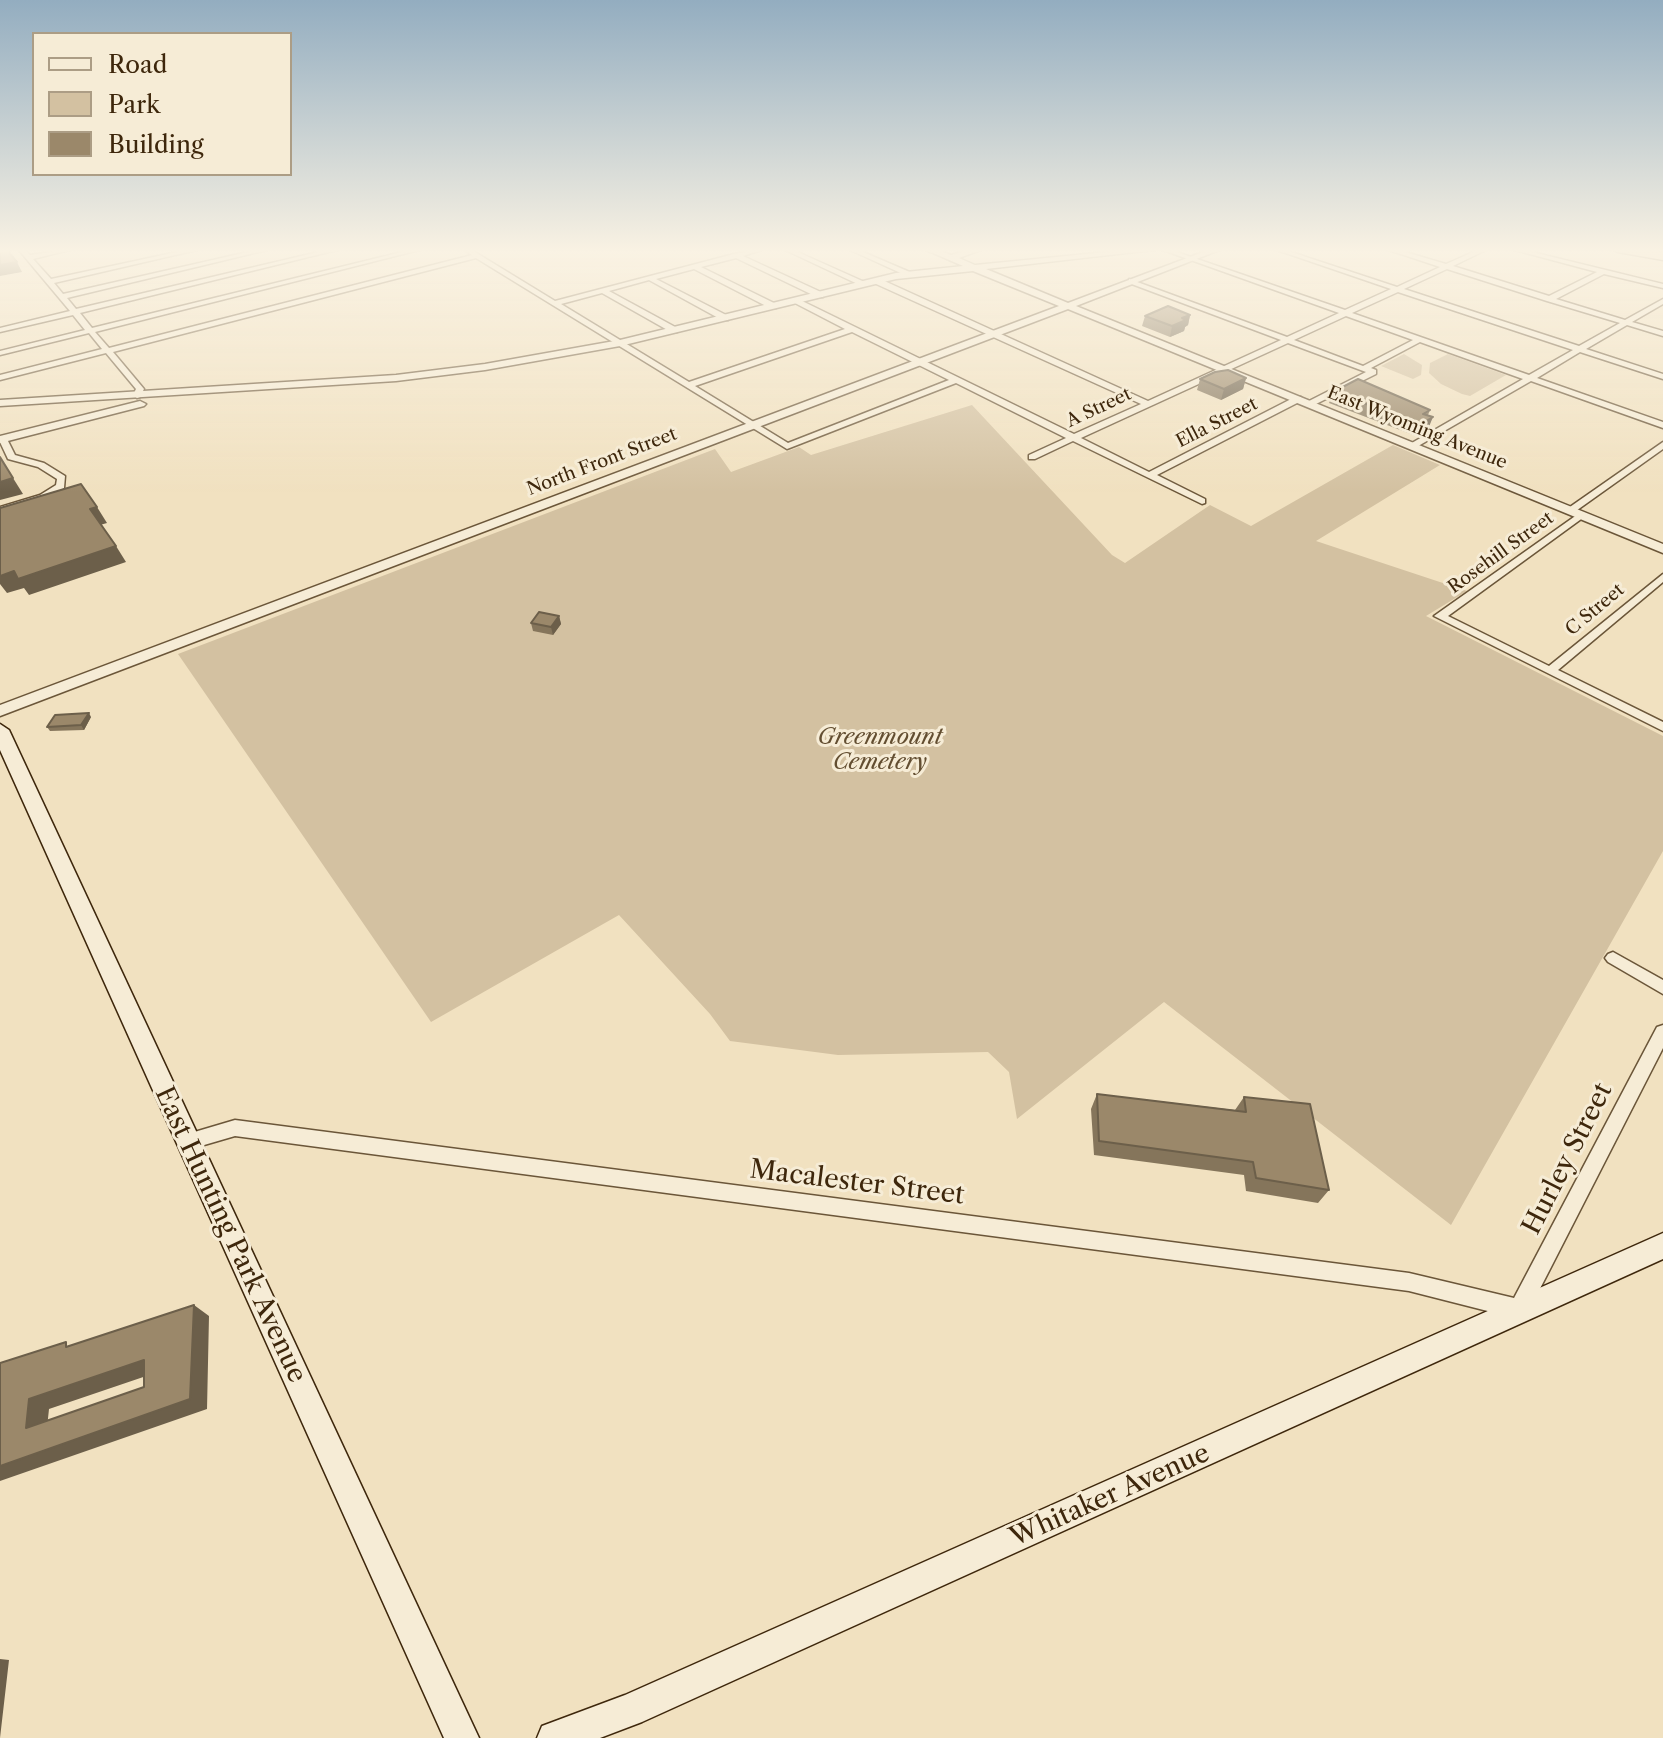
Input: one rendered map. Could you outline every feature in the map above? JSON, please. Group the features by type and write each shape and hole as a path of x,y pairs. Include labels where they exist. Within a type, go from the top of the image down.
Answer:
{"main road":[{"name":"East Hunting Park Avenue","path":"0,730 462,1738"},
{"name":"Whitaker Avenue","path":"554,1738 603,1729 1663,1246"}],"street":[{"path":"0,353 93,330"},
{"path":"0,378 187,330"},
{"path":"599,330 787,446 956,380"},
{"path":"0,403 396,378 620,343 674,330"},
{"path":"689,385 849,330"},
{"path":"854,330 1202,501"},
{"path":"987,330 1148,404"},
{"name":"North Front Street","path":"0,711 1002,330"},
{"name":"East Wyoming Avenue","path":"1128,330 1663,549"},
{"path":"1264,330 1365,368"},
{"name":"A Street","path":"1032,457 1307,330"},
{"path":"1394,330 1663,425"},
{"path":"1524,330 1663,377"},
{"path":"1413,446 1614,330"},
{"path":"89,331 140,389 127,404 107,411"},
{"name":"Ella Street","path":"1365,368 1420,339"},
{"name":"Ella Street","path":"1150,475 1373,372 1365,368"},
{"path":"0,510 43,497 61,486 62,478 41,465 11,457 1,440 178,393"},
{"path":"85,417 102,405 91,398"},
{"name":"Rosehill Street","path":"1550,671 1440,616 1663,445"},
{"name":"C Street","path":"1550,671 1663,577"},
{"path":"1550,671 1663,727"},
{"path":"1613,958 1663,988"},
{"name":"Hurley Street","path":"1519,1309 1663,1032"},
{"name":"Macalester Street","path":"187,1142 235,1128 1409,1282 1519,1309"}],"green space":[{"path":"1404,354 1422,365 1421,375 1413,379 1381,366"},
{"path":"1448,354 1506,375 1470,396 1462,394 1441,384 1429,373 1430,363"},
{"name":"Greenmount Cemetery","path":"972,405 1112,555 1125,563 1210,505 1251,526 1393,445 1440,465 1316,541 1467,591 1426,616 1663,736 1663,851 1451,1225 1164,1002 1017,1119 1009,1072 988,1052 838,1055 730,1041 710,1014 619,915 431,1022 178,654 715,449 731,472 799,447 811,455"}],"building":[{"path":"1228,370 1246,378 1224,389 1200,379 1215,372"},
{"path":"1358,379 1430,410 1423,414 1433,417 1421,424 1333,392"},
{"path":"0,457 13,478 0,482"},
{"path":"81,484 97,507 90,509 116,546 18,579 14,571 0,576 0,508"},
{"path":"539,612 559,616 551,627 531,623"},
{"path":"89,713 81,725 47,727 55,715"},
{"path":"1097,1094 1246,1112 1244,1097 1310,1104 1329,1190 1256,1178 1253,1162 1099,1141"},
{"path":"194,1305 190,1399 0,1466 0,1363 66,1342 66,1347","holes":["144,1360 144,1387 26,1428 29,1399"]}]}
